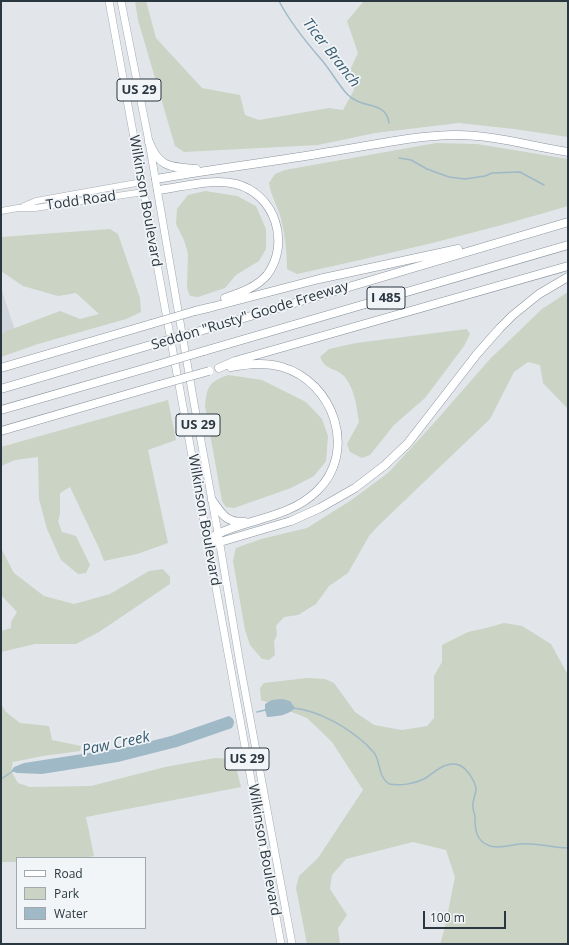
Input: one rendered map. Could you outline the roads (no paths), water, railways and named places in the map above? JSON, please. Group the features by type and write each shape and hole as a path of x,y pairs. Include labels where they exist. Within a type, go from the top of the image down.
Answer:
{"highway":[{"path":"156,179 328,153 408,139 453,135 493,138 568,152"},
{"path":"149,142 153,152 163,163 181,168 209,170"},
{"path":"158,190 213,182 237,185 248,188 257,195 269,209 276,222 278,246 276,257 267,274 258,283 247,290 195,311"},
{"name":"Seddon \"Rusty\" Goode Freeway","path":"1,389 568,222"},
{"path":"1,368 195,311 333,275 508,240"},
{"name":"Seddon \"Rusty\" Goode Freeway","path":"1,410 568,245"},
{"path":"1,431 209,371 235,361 568,266"},
{"path":"207,540 220,542 304,516 339,498 372,476 408,443 477,354 500,328 513,315 535,298 568,277"},
{"path":"207,540 218,533 270,517 297,506 312,496 324,484 329,475 336,457 338,443 337,428 333,413 325,398 311,382 294,371 271,364 248,364 219,368"},
{"path":"212,500 226,518 233,522 252,522"}],"main road":[{"name":"Wilkinson Boulevard","path":"109,1 281,944"},
{"name":"Wilkinson Boulevard","path":"121,1 158,190 242,676 292,944"},
{"path":"142,182 156,179"},
{"path":"144,192 158,190"},
{"path":"213,573 224,607 236,672 242,676"},
{"path":"261,834 271,832"}],"street":[{"name":"Todd Road","path":"18,208 36,201 142,182"},
{"name":"Todd Road","path":"1,211 18,208 35,208 144,192"}],"water":[{"path":"282,699 290,701 295,708 292,711 279,716 267,717 265,704 272,700"},
{"path":"229,716 234,721 232,728 177,747 118,762 42,774 17,773 11,771 14,767 24,763 128,747 171,736"}],"waterway":[{"name":"Ticer Branch","path":"279,1 298,31 324,62 347,94 359,102 383,111 387,116 389,123"},
{"name":"Ticer Branch","path":"399,158 411,160 427,169 449,177 465,179 485,176 492,173 520,172 544,185"},
{"name":"Paw Creek","path":"293,708 323,716 342,726 359,738 375,754 381,774 385,781 389,784 402,785 416,782 449,764 459,765 465,769 470,775 476,789 473,800 476,829 481,841 485,844 498,847 520,844 538,844 568,848"},
{"name":"Paw Creek","path":"257,712 265,710"},
{"name":"Paw Creek","path":"1,779 13,771"}]}
